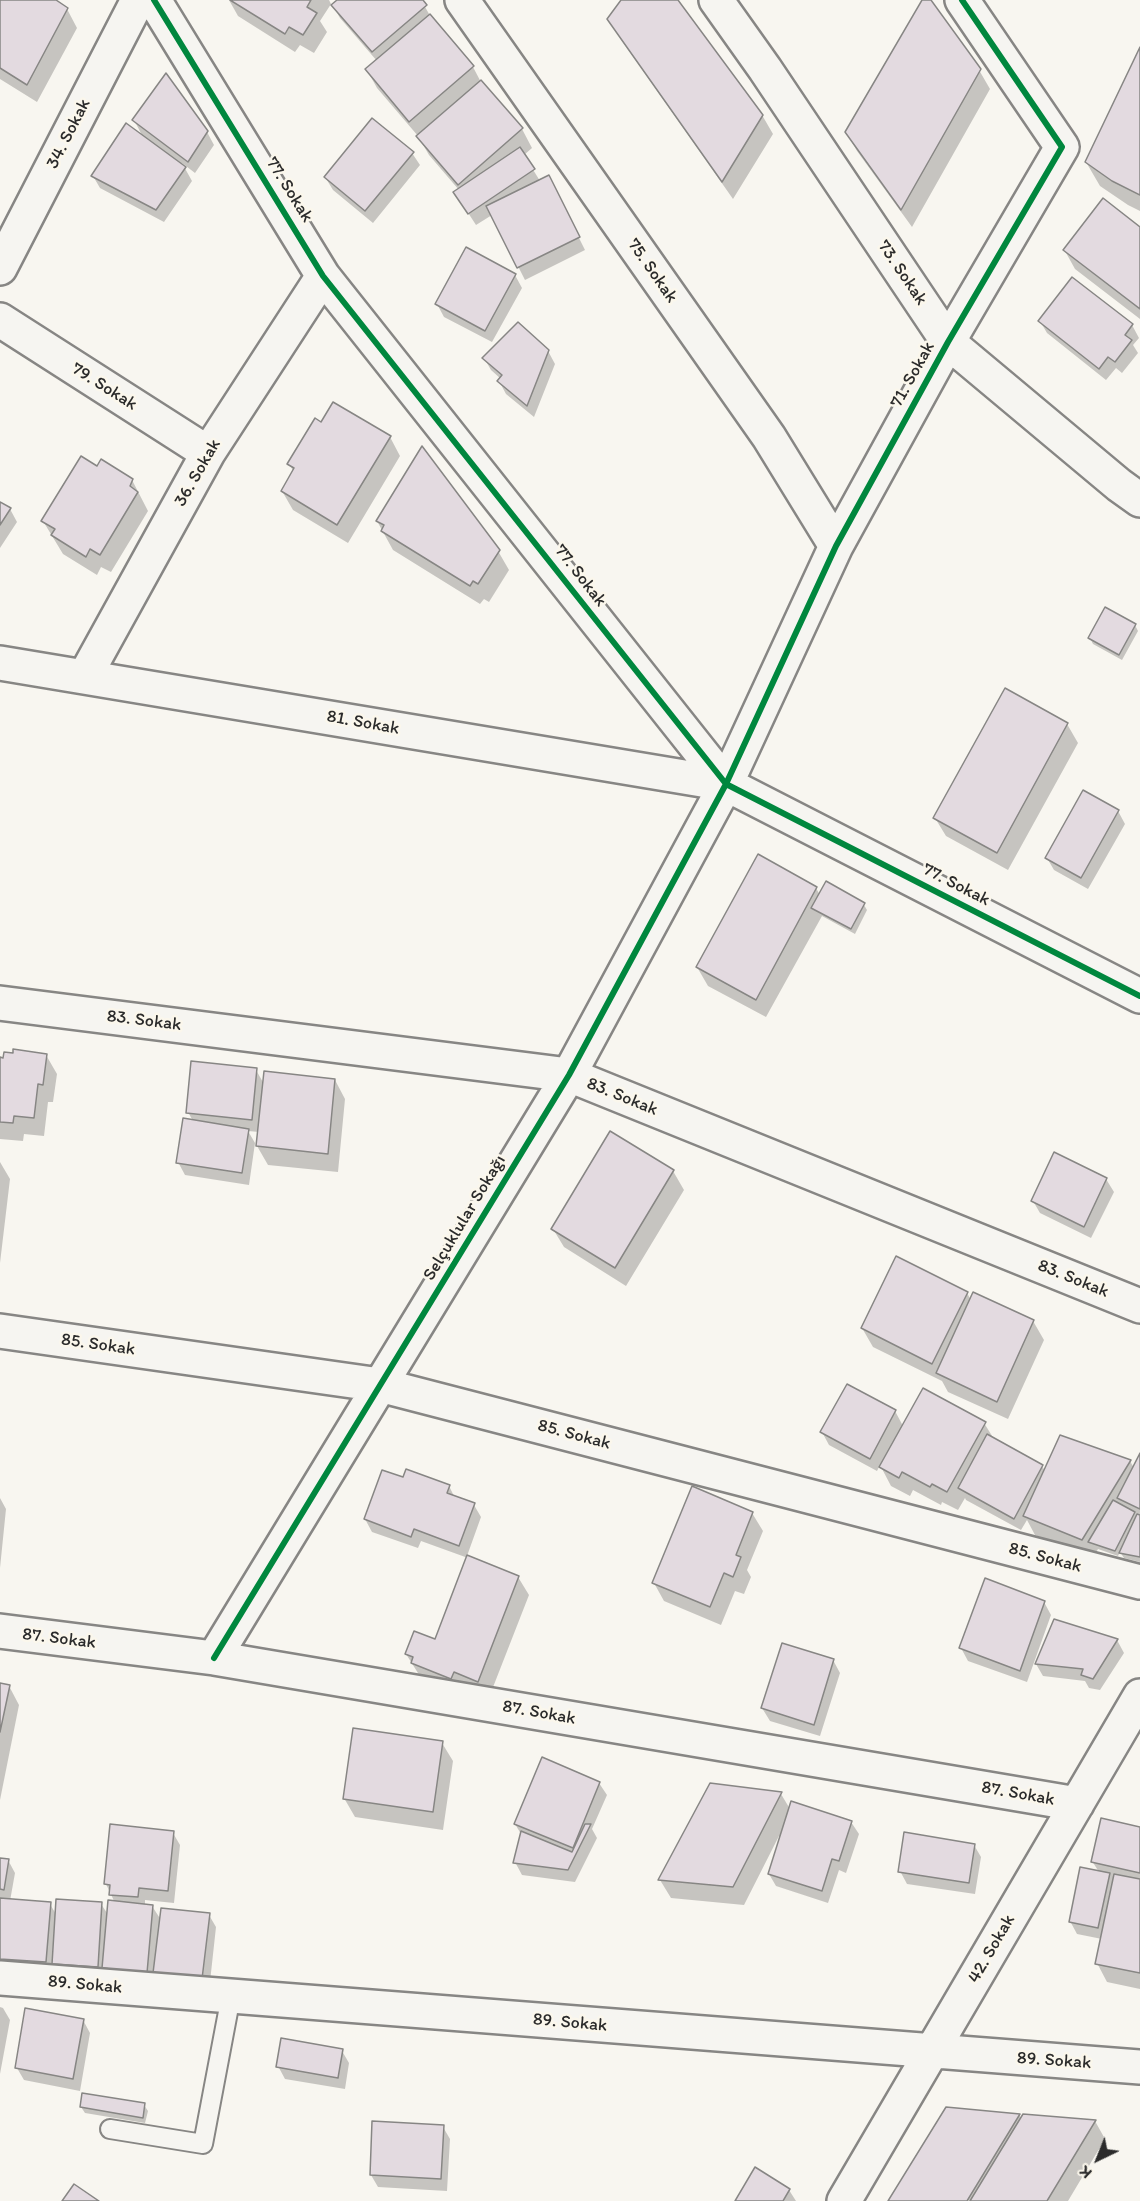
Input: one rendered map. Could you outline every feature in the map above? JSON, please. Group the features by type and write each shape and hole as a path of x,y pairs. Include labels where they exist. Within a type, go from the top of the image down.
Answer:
{"street":[{"name":"34. Sokak","path":"0,268 138,0"},
{"name":"77. Sokak","path":"154,0 323,276 726,784 1140,996"},
{"name":"75. Sokak","path":"462,0 769,437 836,546"},
{"name":"73. Sokak","path":"716,0 765,69 948,342 1140,500"},
{"name":"71. Sokak","path":"726,784 836,546 948,342 1062,147 962,0"},
{"name":"36. Sokak","path":"85,676 208,453 323,276"},
{"name":"79. Sokak","path":"0,320 208,453"},
{"name":"81. Sokak","path":"0,663 726,784"},
{"name":"Selçuklular Sokağı","path":"214,1658 569,1075 726,784"},
{"name":"83. Sokak","path":"0,1003 569,1075 1140,1306"},
{"name":"85. Sokak","path":"0,1331 380,1385 1140,1582"},
{"name":"87. Sokak","path":"0,1632 214,1658 1077,1804"},
{"name":"42. Sokak","path":"844,2201 1140,1696"},
{"name":"89. Sokak","path":"0,1978 1140,2067"}],"lane":[{"path":"110,2129 203,2144 231,1996"}],"building":[{"path":"0,0 56,0 68,8 27,85 0,68"},
{"path":"230,0 311,0 307,7 317,13 303,35 289,27 285,34"},
{"path":"337,0 423,0 427,5 372,52 331,5"},
{"path":"621,0 678,0 763,115 722,182 607,19"},
{"path":"922,0 931,0 981,69 901,210 845,132"},
{"path":"430,14 474,66 409,122 365,69"},
{"path":"1140,47 1140,195 1112,181 1085,162"},
{"path":"166,73 208,131 188,162 132,120"},
{"path":"481,80 523,128 458,185 416,136"},
{"path":"372,118 414,152 365,211 324,177"},
{"path":"126,123 186,167 156,210 91,176"},
{"path":"520,147 535,169 468,214 453,192"},
{"path":"549,175 580,237 517,268 486,206"},
{"path":"1103,198 1140,227 1140,309 1063,250"},
{"path":"466,247 516,274 485,331 435,304"},
{"path":"1072,277 1133,324 1125,335 1132,340 1115,362 1108,357 1099,369 1038,321"},
{"path":"518,322 549,350 527,406 497,381 502,375 482,358"},
{"path":"333,402 391,436 337,525 281,491 294,468 287,464 315,418 321,422"},
{"path":"422,446 500,550 478,584 473,581 470,586 381,531 384,525 376,521"},
{"path":"81,456 97,466 101,459 133,479 130,486 138,492 100,555 90,549 86,557 51,535 55,529 41,521"},
{"path":"0,502 11,508 0,525"},
{"path":"1105,607 1136,624 1119,655 1088,638"},
{"path":"1005,688 1068,723 997,853 933,818"},
{"path":"1083,790 1119,810 1081,878 1045,858"},
{"path":"758,854 817,887 756,1000 696,967"},
{"path":"826,881 865,903 851,929 811,908"},
{"path":"13,1049 47,1054 43,1085 38,1084 34,1118 14,1116 13,1123 0,1122 0,1057 3,1058 4,1052 13,1053"},
{"path":"191,1061 257,1068 252,1120 186,1113"},
{"path":"264,1071 335,1079 328,1154 256,1146"},
{"path":"183,1118 249,1129 242,1173 176,1163"},
{"path":"610,1131 674,1170 615,1268 551,1229"},
{"path":"1054,1152 1107,1178 1084,1227 1031,1201"},
{"path":"896,1256 968,1292 932,1364 861,1328"},
{"path":"973,1292 1034,1320 997,1402 936,1373"},
{"path":"847,1384 896,1410 870,1459 820,1432"},
{"path":"923,1388 986,1422 947,1492 932,1484 930,1487 902,1472 899,1478 879,1467"},
{"path":"987,1434 1043,1465 1014,1519 958,1488"},
{"path":"1060,1435 1131,1460 1082,1540 1023,1516"},
{"path":"1140,1453 1140,1509 1117,1498"},
{"path":"406,1469 450,1485 447,1493 475,1503 459,1546 414,1529 411,1537 364,1519 382,1470 403,1477"},
{"path":"692,1486 753,1512 736,1555 741,1557 733,1577 724,1573 710,1607 652,1583"},
{"path":"1113,1500 1135,1512 1115,1551 1088,1542"},
{"path":"1137,1514 1140,1515 1140,1557 1119,1553"},
{"path":"467,1555 519,1576 478,1682 454,1672 451,1679 411,1663 413,1657 405,1654 414,1631 435,1639"},
{"path":"985,1578 1045,1601 1020,1671 959,1648"},
{"path":"1054,1619 1118,1639 1093,1679 1081,1675 1083,1669 1035,1664"},
{"path":"782,1643 834,1659 814,1725 761,1708"},
{"path":"0,1683 10,1685 0,1732"},
{"path":"353,1728 443,1741 433,1812 343,1799"},
{"path":"542,1757 600,1782 573,1848 514,1824"},
{"path":"710,1783 782,1792 733,1887 658,1880"},
{"path":"791,1801 852,1821 839,1861 832,1859 822,1891 768,1874"},
{"path":"1101,1818 1140,1827 1140,1873 1091,1862"},
{"path":"110,1824 174,1831 168,1891 139,1888 138,1897 109,1895 110,1885 104,1884"},
{"path":"585,1824 591,1824 568,1870 513,1863 521,1831 572,1852"},
{"path":"904,1832 975,1844 969,1883 898,1872"},
{"path":"0,1858 9,1859 4,1890 0,1889"},
{"path":"1080,1867 1110,1873 1098,1928 1069,1922"},
{"path":"1114,1874 1140,1879 1140,1973 1095,1964"},
{"path":"0,1898 51,1902 46,1962 0,1959"},
{"path":"56,1899 102,1902 98,1967 52,1964"},
{"path":"108,1900 153,1905 147,1973 102,1968"},
{"path":"161,1908 210,1913 202,1979 153,1973"},
{"path":"25,2008 84,2019 73,2079 15,2068"},
{"path":"281,2038 343,2049 338,2078 276,2067"},
{"path":"82,2093 145,2103 143,2118 80,2107"},
{"path":"946,2107 1020,2114 967,2201 888,2201"},
{"path":"1023,2114 1096,2120 1047,2201 970,2201"},
{"path":"372,2121 444,2125 441,2179 370,2175"},
{"path":"755,2167 790,2189 783,2201 735,2201"},
{"path":"74,2184 99,2201 62,2201"}],"cycle path":[{"path":"154,0 323,276 726,784 1140,996"},
{"path":"214,1658 569,1075 726,784 836,546 948,342 1062,147 962,0"}]}
